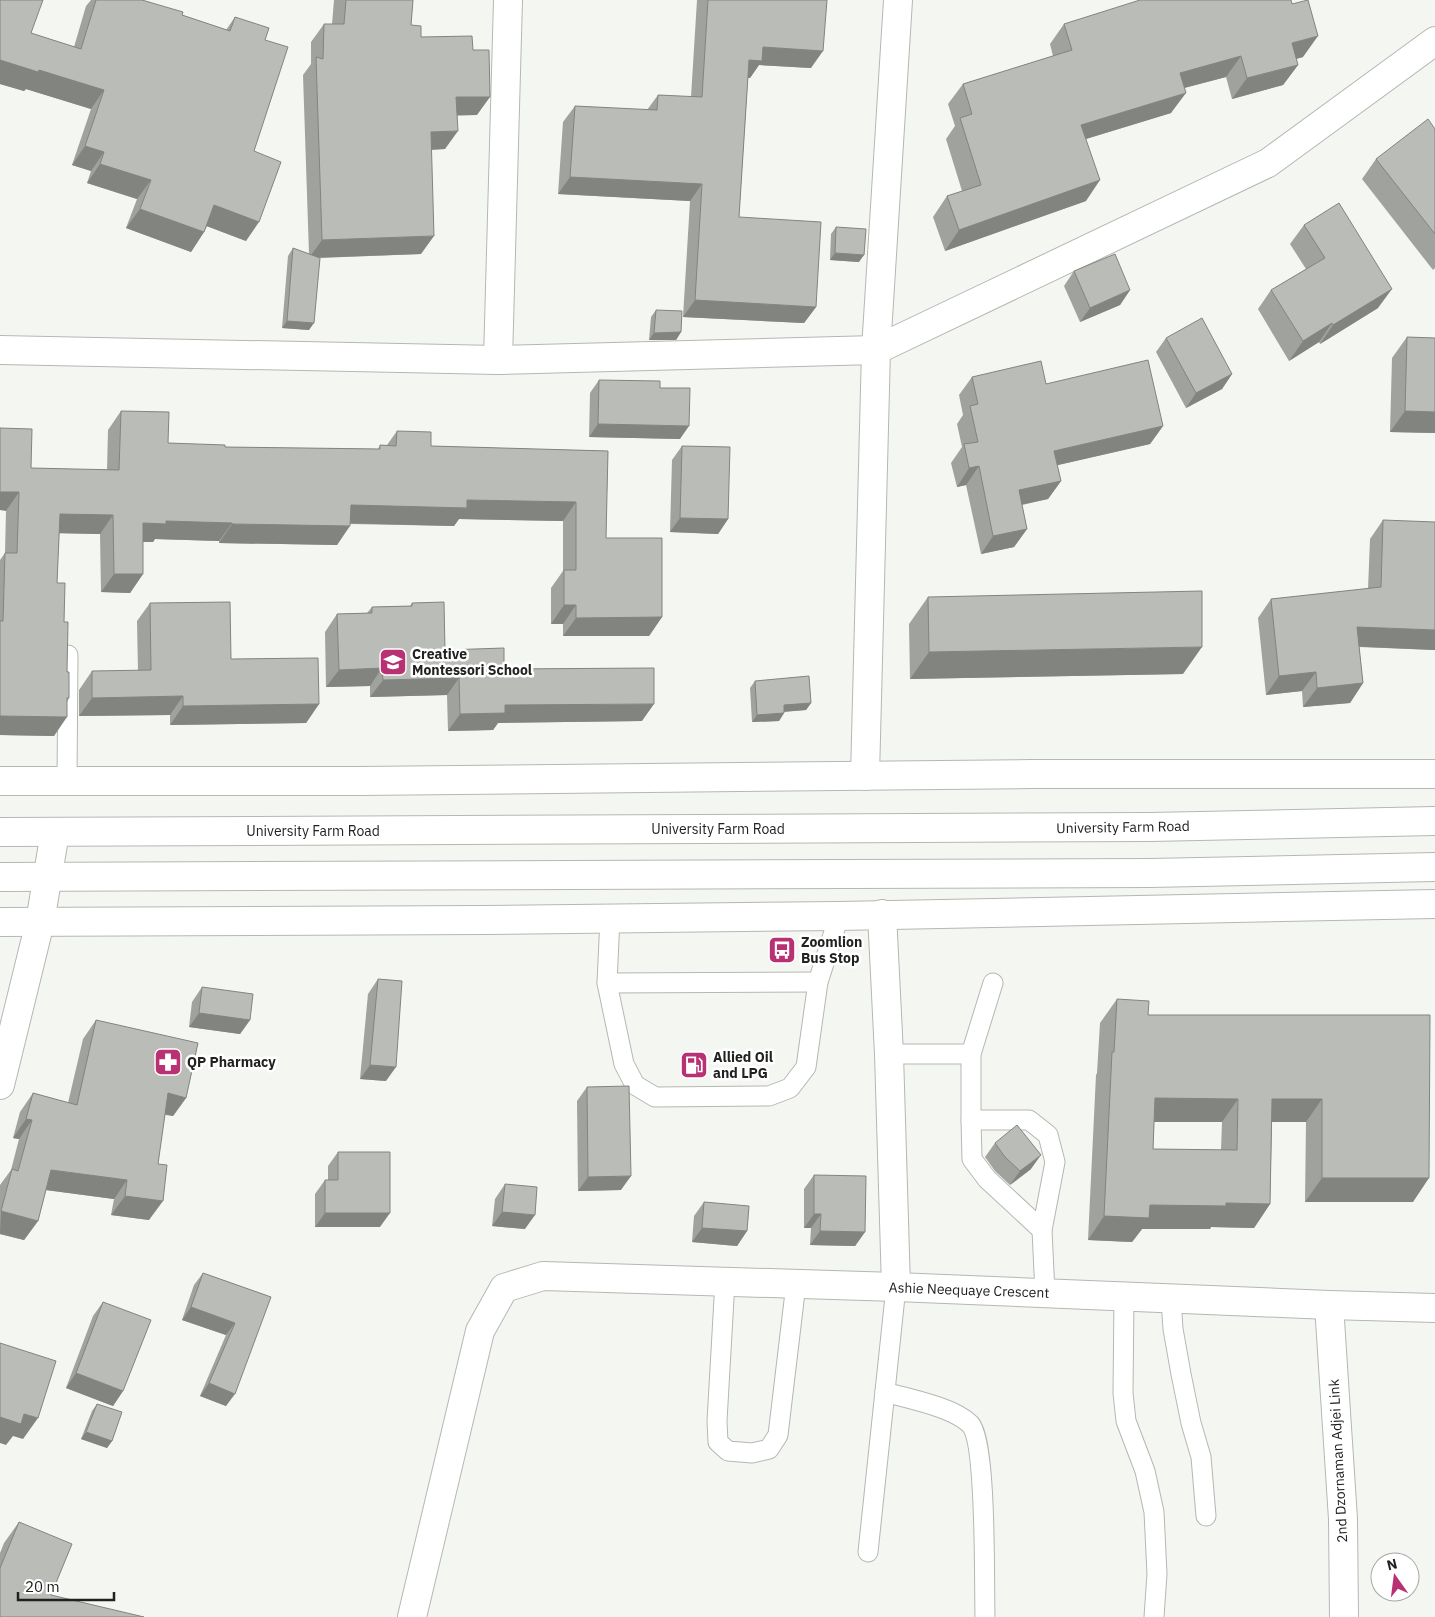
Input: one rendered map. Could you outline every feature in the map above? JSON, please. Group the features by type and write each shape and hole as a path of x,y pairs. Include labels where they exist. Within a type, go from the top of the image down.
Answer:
{"street":[{"path":"498,360 508,0"},
{"path":"865,776 876,350 898,0"},
{"path":"0,350 498,360 876,350 1268,163 1435,40"},
{"path":"0,781 359,781 865,776 1435,774"},
{"name":"University Farm Road","path":"0,832 1150,827 1435,822"},
{"path":"0,1085 40,922 55,832"},
{"path":"0,877 1150,873 1435,867"},
{"path":"0,922 838,916 1435,904"},
{"path":"882,914 890,1054 896,1287"},
{"name":"Ashie Neequaye Crescent","path":"412,1617 480,1331 504,1288 543,1276 1045,1292 1435,1308"},
{"name":"2nd Dzornaman Adjei Link","path":"1329,1305 1343,1519 1344,1617"}],"lane":[{"path":"67,781 68,655"},
{"path":"610,918 608,983 624,1064 634,1085 655,1097 769,1096 790,1088 806,1067 818,982 838,916"},
{"path":"608,983 818,982"},
{"path":"993,983 971,1054 972,1159 987,1179 1042,1230"},
{"path":"890,1054 971,1054"},
{"path":"971,1120 1029,1120 1048,1135 1055,1162 1042,1230 1045,1292"},
{"path":"725,1282 717,1422 718,1442 728,1451 752,1453 769,1449 778,1435 796,1284"},
{"path":"868,1552 896,1287"},
{"path":"1124,1296 1123,1393 1126,1421 1145,1471 1154,1512 1157,1574 1154,1617"},
{"path":"1171,1298 1173,1329 1181,1374 1191,1423 1201,1457 1206,1516"},
{"path":"885,1392 952,1412 972,1425 978,1443 982,1472 985,1617"}],"building":[{"path":"0,0 43,0 31,33 81,49 96,0 142,0 183,12 182,15 230,31 235,17 269,28 265,40 288,47 254,151 281,162 259,222 214,205 204,232 140,209 151,180 100,164 104,152 85,146 104,90 0,60"},
{"path":"346,0 413,0 411,25 421,26 421,37 472,36 473,50 489,50 490,97 456,97 458,131 431,132 434,236 322,240 316,57 323,59 324,24 344,24"},
{"path":"708,0 827,0 823,51 763,47 762,61 749,60 739,217 821,222 816,307 695,300 702,184 570,177 575,106 657,110 658,95 702,97"},
{"path":"1140,0 1291,0 1292,4 1308,0 1318,36 1292,43 1298,65 1247,78 1241,56 1180,73 1186,93 1081,125 1100,180 959,230 947,196 981,185 960,118 972,114 963,84 1072,50 1064,24"},
{"path":"1428,119 1435,129 1435,234 1376,159"},
{"path":"1339,203 1392,289 1303,341 1271,290 1325,258 1304,225"},
{"path":"836,227 866,229 864,255 835,253"},
{"path":"293,248 320,258 314,323 287,321"},
{"path":"1115,254 1130,290 1090,308 1074,271"},
{"path":"656,310 682,311 681,332 654,333"},
{"path":"1202,318 1232,374 1196,393 1166,338"},
{"path":"1407,337 1435,338 1435,412 1405,411"},
{"path":"1148,360 1163,426 1054,451 1061,481 1019,490 1027,529 993,536 979,466 969,468 964,444 978,442 970,406 978,404 972,377 1041,361 1046,384"},
{"path":"599,380 660,381 660,388 690,388 689,426 598,424"},
{"path":"121,411 169,412 168,443 225,445 225,447 380,449 380,445 396,446 397,431 431,432 431,446 608,451 606,538 662,538 662,617 576,618 576,605 564,605 564,570 576,570 576,502 467,500 467,508 351,505 350,526 166,521 166,524 143,523 143,574 114,574 113,515 60,514 57,583 65,583 64,622 68,622 67,672 69,672 69,698 67,698 67,717 0,716 0,621 3,621 5,553 17,553 19,492 0,492 0,428 32,429 31,468 119,470"},
{"path":"682,446 730,447 728,519 680,518"},
{"path":"1383,520 1435,522 1435,630 1357,627 1363,683 1317,688 1316,672 1279,676 1271,599 1381,587"},
{"path":"1202,591 1202,647 929,652 928,597"},
{"path":"230,602 231,659 318,658 319,704 183,706 183,696 92,698 92,671 151,670 150,603"},
{"path":"444,602 445,650 504,648 504,669 654,668 654,704 505,705 505,713 460,714 459,678 383,680 382,668 339,670 337,614 372,613 372,607 412,606 412,603"},
{"path":"809,676 811,703 784,705 784,713 757,715 755,681"},
{"path":"378,979 402,981 396,1067 370,1065"},
{"path":"202,987 253,994 250,1020 199,1013"},
{"path":"1117,999 1149,1001 1148,1015 1430,1015 1429,1178 1322,1178 1322,1099 1272,1099 1270,1204 1226,1203 1226,1206 1150,1205 1149,1218 1104,1216 1112,1052 1114,1052","holes":["1155,1098 1238,1099 1237,1150 1153,1149"]},
{"path":"96,1020 198,1043 186,1098 168,1093 158,1164 167,1165 163,1201 125,1196 127,1180 51,1170 38,1221 1,1211 12,1169 18,1171 32,1120 26,1119 33,1093 77,1105"},
{"path":"629,1086 631,1176 588,1177 587,1087"},
{"path":"1017,1125 1041,1155 1020,1171 1005,1157 995,1143"},
{"path":"338,1152 390,1152 390,1213 325,1213 325,1180 338,1180"},
{"path":"814,1175 866,1176 865,1232 820,1231 821,1214 814,1214"},
{"path":"505,1184 537,1187 535,1215 502,1212"},
{"path":"704,1202 749,1206 747,1231 702,1228"},
{"path":"203,1273 271,1297 235,1394 209,1383 235,1323 191,1307"},
{"path":"103,1302 151,1320 123,1391 76,1373"},
{"path":"0,1343 56,1361 38,1418 24,1414 21,1424 0,1417"},
{"path":"97,1404 122,1412 112,1441 86,1432"},
{"path":"19,1522 72,1544 51,1595 144,1617 0,1617 0,1568"}],"place":[{"name":"Creative Montessori School","path":"393,662"},
{"name":"Zoomlion Bus Stop","path":"782,950"},
{"name":"QP Pharmacy","path":"168,1062"},
{"name":"Allied Oil and LPG","path":"694,1065"}]}
